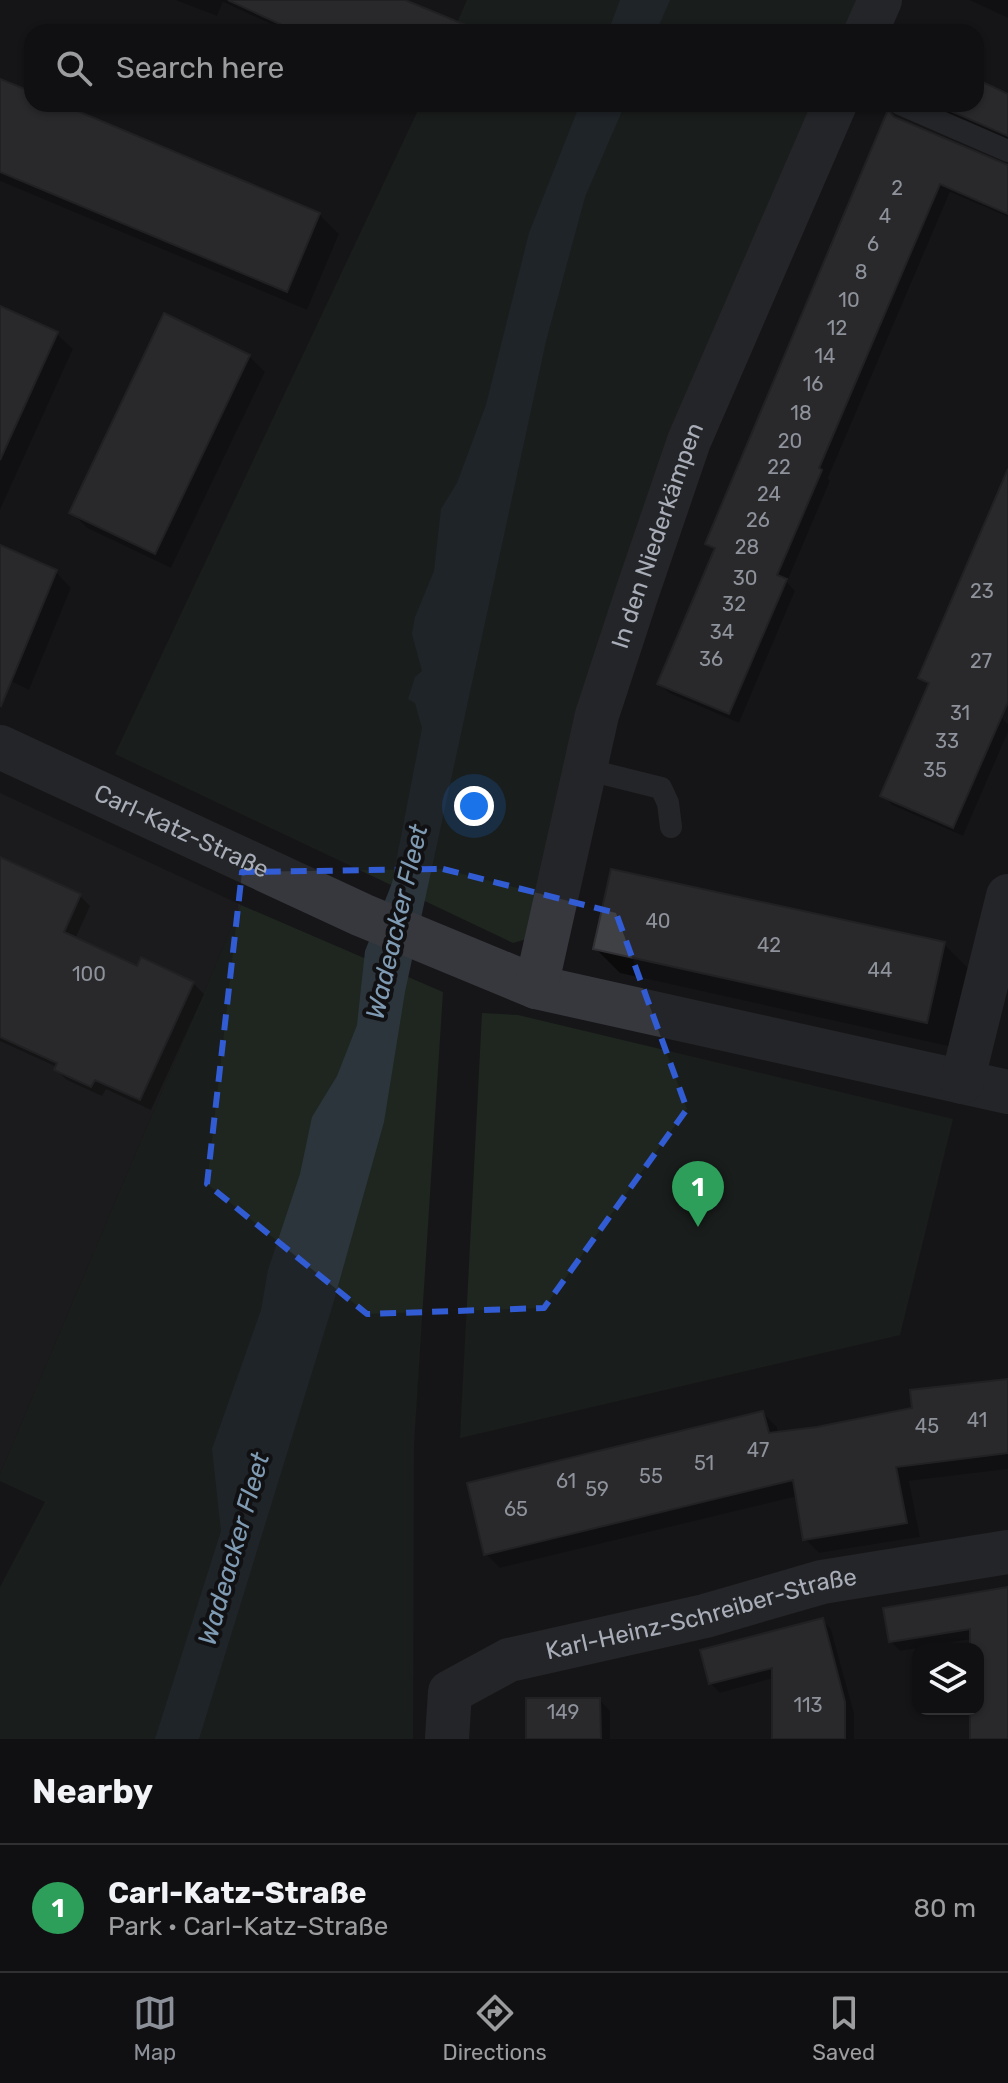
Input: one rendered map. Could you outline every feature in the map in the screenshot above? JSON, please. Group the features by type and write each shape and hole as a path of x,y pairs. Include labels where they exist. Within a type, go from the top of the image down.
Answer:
{"street":[{"path":"870,24 880,0"},
{"name":"In den Niederkämpen","path":"536,987 597,715 689,441 832,112"},
{"name":"Carl-Katz-Straße","path":"0,747 362,915 536,987 1008,1092"},
{"path":"962,1082 1008,896"},
{"name":"Karl-Heinz-Schreiber-Straße","path":"447,1739 450,1692 509,1660 705,1616 822,1582 1008,1552"}],"lane":[{"path":"918,112 1008,151"},
{"path":"585,769 661,788 668,803 671,827"}],"highlighted area":[{"path":"443,869 616,913 687,1109 544,1308 367,1314 207,1184 242,872"}],"shaded area":[{"path":"467,0 862,0 852,24 456,24"},
{"path":"417,112 815,112 527,939 513,943 115,754"},
{"path":"0,793 241,905 0,1474"},
{"path":"241,905 443,992 414,1443 413,1739 0,1739 0,1587 45,1502 0,1481 0,1474"},
{"path":"482,1013 518,1015 953,1119 900,1335 460,1438"}],"water":[{"path":"620,0 670,0 660,24 611,24"},
{"name":"Wadeacker Fleet","path":"577,112 622,112 585,197 546,341 405,992 384,1122 333,1304 199,1739 155,1739 221,1531 212,1449 261,1310 268,1270 300,1174 312,1117 337,1076 357,1025 365,951 392,883 422,728 415,703 408,699 415,677 422,671 412,634 415,617 434,571 441,509 457,483 486,405 529,233"}],"building":[{"path":"228,0 405,0 463,24 280,24"},
{"path":"0,79 24,89 24,112 80,112 320,213 287,292 0,172"},
{"path":"984,83 1008,94 1008,136 953,112 984,112"},
{"path":"887,112 1008,165 1008,214 940,184 819,468 822,470 777,575 787,579 729,714 657,684 715,548 705,544"},
{"path":"0,306 58,332 0,460"},
{"path":"164,313 250,355 155,554 69,513"},
{"path":"1008,469 1008,702 953,828 880,796 929,683 918,678"},
{"path":"0,545 57,570 1,706 0,705"},
{"path":"0,857 81,894 64,932 137,966 141,957 194,982 140,1100 95,1080 91,1087 54,1070 57,1063 0,1037"},
{"path":"611,869 945,942 927,1023 593,949"},
{"path":"1008,1379 1008,1453 896,1467 907,1523 803,1540 793,1480 484,1555 467,1483 763,1411 769,1433 817,1427 912,1408 910,1390"},
{"path":"1008,1587 1008,1739 970,1739 970,1715 984,1715 984,1643 970,1643 970,1629 889,1642 883,1608"},
{"path":"823,1618 845,1702 845,1739 772,1739 772,1668 709,1684 700,1650"},
{"path":"526,1698 600,1698 601,1739 526,1739"}],"place":[{"name":"Carl-Katz-Straße","path":"698,1227"}]}
